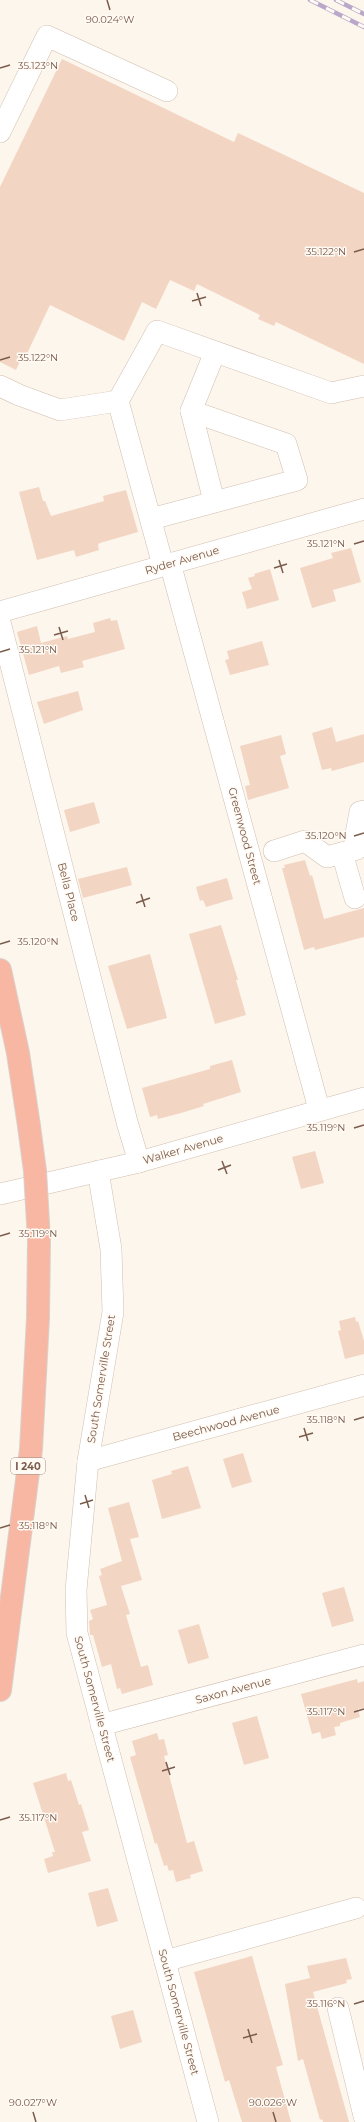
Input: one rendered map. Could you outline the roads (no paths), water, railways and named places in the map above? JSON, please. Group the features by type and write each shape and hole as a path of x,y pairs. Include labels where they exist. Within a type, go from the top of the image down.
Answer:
{"highway":[{"name":"I 240","path":"0,970 18,1053 29,1126 35,1171 39,1240 38,1326 31,1449 0,1690"}],"street":[{"path":"0,132 47,36 167,91"},
{"path":"0,386 19,395 60,410 118,401 158,332 331,393 364,386"},
{"path":"214,352 191,411 214,501"},
{"name":"Greenwood Street","path":"118,401 152,519 167,564 319,1109"},
{"path":"152,519 214,501 297,480 286,444 191,411"},
{"name":"Ryder Avenue","path":"0,612 364,510"},
{"name":"Bella Place","path":"0,622 127,1122 139,1162"},
{"path":"274,851 305,842 327,857 357,849 355,839 362,811"},
{"path":"342,853 355,898"},
{"name":"Walker Avenue","path":"0,1194 98,1170 139,1162 319,1109 364,1098"},
{"name":"South Somerville Street","path":"98,1170 111,1250 113,1312 88,1461 76,1590 77,1633 208,2122"},
{"name":"Beechwood Avenue","path":"88,1461 364,1385"},
{"name":"Saxon Avenue","path":"101,1725 364,1655"},
{"path":"165,1961 356,1908"},
{"path":"338,2008 364,2116"}],"railway":[{"path":"310,0 364,27"},
{"path":"336,0 364,14"}]}
